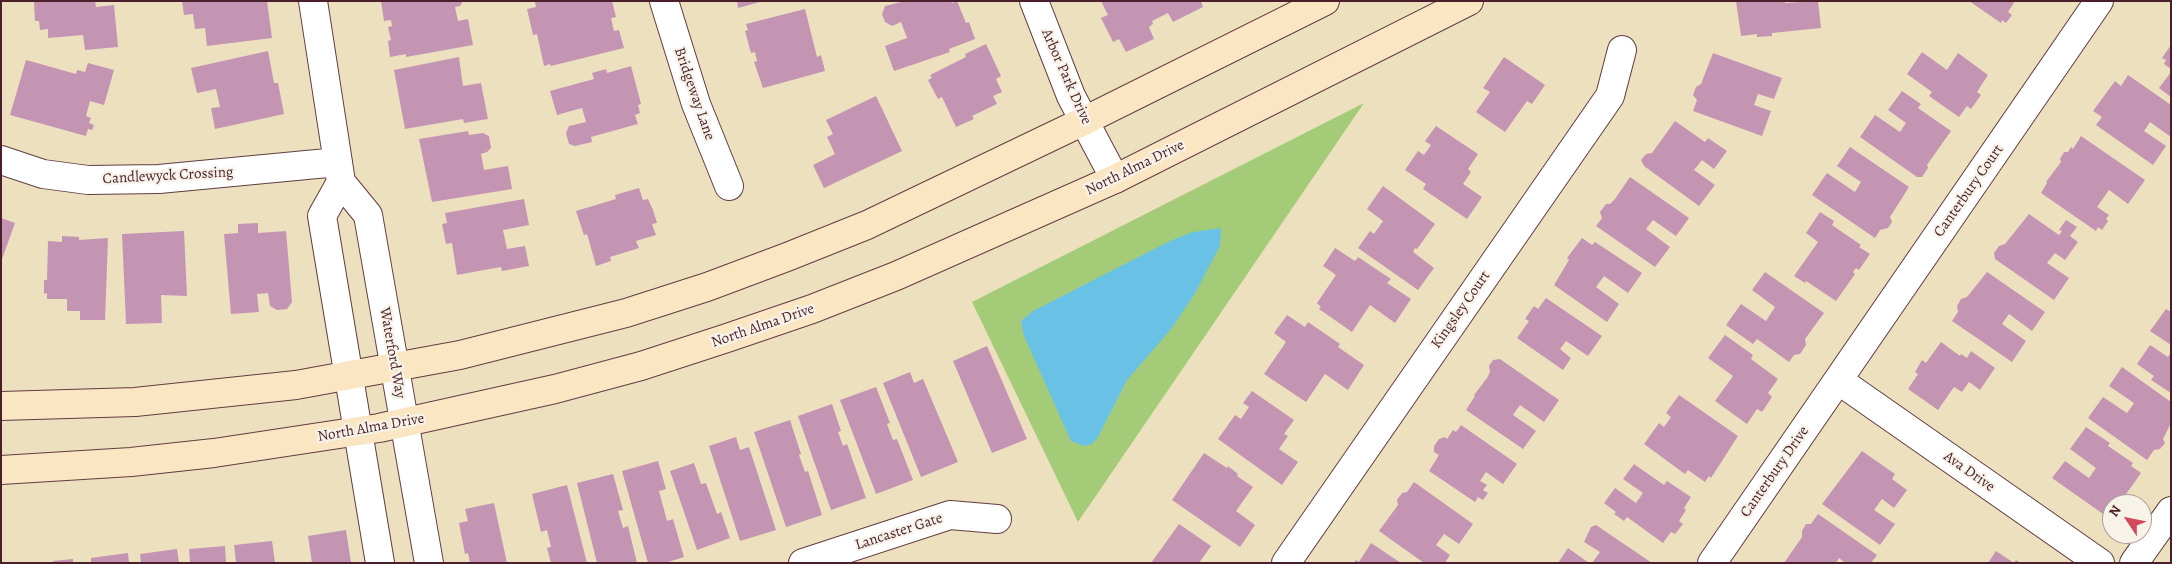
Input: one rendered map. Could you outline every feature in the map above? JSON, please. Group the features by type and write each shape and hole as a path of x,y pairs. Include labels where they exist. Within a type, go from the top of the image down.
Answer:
{"main road":[{"path":"1,406 153,400 243,391 349,376 395,369 460,355 626,313 707,287 866,225 1084,121 1325,1"},
{"name":"North Alma Drive","path":"1,470 113,463 214,453 358,431 405,423 555,389 641,366 812,309 896,276 1115,179 1469,1"}],"street":[{"path":"312,1 340,172 322,216 380,563"},
{"name":"Bridgeway Lane","path":"664,1 696,104 729,186"},
{"name":"Arbor Park Drive","path":"1034,1 1071,96 1115,179"},
{"name":"Canterbury Court","path":"1838,380 2099,1"},
{"name":"Kingsley Court","path":"1286,563 1610,96 1622,50"},
{"name":"Candlewyck Crossing","path":"1,160 43,174 88,180 340,172"},
{"name":"Waterford Way","path":"340,172 368,215 428,563"},
{"name":"Canterbury Drive","path":"1712,563 1838,380"},
{"name":"Ava Drive","path":"1838,380 2100,563"},
{"path":"2134,563 2171,510"},
{"name":"Lancaster Gate","path":"803,563 950,516 997,519"}],"green space":[{"path":"1364,103 1078,522 972,302"}],"water":[{"path":"1221,228 1220,246 1194,295 1171,329 1127,380 1098,437 1092,444 1084,446 1071,441 1024,336 1021,321 1033,311 1170,241 1193,232"}],"building":[{"path":"34,1 95,1 96,7 114,5 118,47 85,50 83,35 48,38 48,29 40,30 39,21 35,21"},
{"path":"182,1 267,1 272,38 207,46 205,28 195,29 193,14 184,15"},
{"path":"381,1 463,1 460,6 455,7 458,21 468,19 473,45 406,57 406,54 390,57 388,41 391,40 388,27 392,26 391,20 384,21"},
{"path":"537,1 612,1 616,17 611,18 614,31 619,30 624,48 551,66 550,64 544,66 537,34 533,35 527,9 536,7 535,2"},
{"path":"737,1 760,1 760,2 738,8"},
{"path":"905,1 951,1 952,3 957,1 966,23 969,22 975,39 949,49 950,52 894,71 885,46 907,38 901,22 892,26 885,22 882,14 885,6"},
{"path":"1101,1 1201,1 1203,7 1173,22 1168,13 1152,21 1153,24 1149,27 1154,39 1126,52 1119,39 1113,42 1101,18 1108,15"},
{"path":"1736,1 1785,1 1785,3 1818,1 1821,28 1772,33 1772,36 1757,37 1757,34 1741,36"},
{"path":"1969,1 2015,1 2008,12 2012,15 2006,23 2002,20 2001,23"},
{"path":"805,9 817,57 821,55 825,71 763,88 754,62 757,61 755,52 751,53 745,31 748,30 746,24"},
{"path":"986,44 1001,76 996,79 1002,92 993,96 997,104 972,116 974,119 956,127 942,97 938,99 928,80 932,78 930,75 966,57 965,54"},
{"path":"2171,45 2171,69 2164,64 2166,60 2162,58"},
{"path":"268,51 274,83 278,83 284,114 215,129 211,108 220,107 216,89 197,93 191,68"},
{"path":"1922,52 1947,70 1958,53 1988,75 1977,92 1981,95 1971,109 1967,106 1959,117 1929,96 1932,92 1907,74"},
{"path":"1713,53 1782,78 1774,99 1758,94 1754,105 1771,111 1762,136 1693,111 1697,100 1693,95 1696,87 1701,84"},
{"path":"459,57 463,86 481,83 488,119 464,123 463,119 405,129 394,70"},
{"path":"1504,57 1545,85 1532,104 1527,101 1505,132 1476,112 1490,92 1483,88"},
{"path":"26,60 76,74 77,70 85,72 88,63 114,70 104,105 90,101 86,116 91,118 89,123 94,125 92,130 88,129 86,136 10,115"},
{"path":"631,66 641,104 638,105 640,113 635,115 638,124 591,137 592,142 575,146 569,144 566,133 569,126 586,122 582,108 557,115 550,91 594,79 592,73 606,69 607,73"},
{"path":"2171,72 2171,97 2159,88"},
{"path":"2128,75 2171,105 2171,137 2150,122 2144,131 2166,146 2153,165 2096,125 2102,117 2093,111 2115,81 2121,86"},
{"path":"1902,91 1921,104 1918,108 1951,131 1927,165 1928,168 1922,177 1917,177 1860,137 1875,115 1900,132 1906,123 1888,110"},
{"path":"876,96 902,151 824,188 813,165 835,154 827,137 833,134 826,120"},
{"path":"1675,121 1705,142 1708,138 1727,151 1714,169 1702,160 1694,170 1715,185 1699,206 1644,166 1641,160 1646,154 1652,153"},
{"path":"1436,126 1478,154 1468,169 1471,172 1463,184 1482,197 1467,219 1423,189 1426,184 1405,170 1418,151 1424,155 1431,145 1425,141"},
{"path":"468,131 469,135 483,133 489,136 491,148 481,154 484,170 508,166 512,189 432,202 419,139"},
{"path":"2081,136 2145,180 2128,204 2109,190 2097,207 2109,215 2106,219 2108,221 2102,230 2098,227 2096,231 2041,193 2046,182 2061,162 2060,159 2064,152 2068,152 2071,147 2073,149"},
{"path":"1850,147 1909,187 1890,217 1892,222 1888,228 1880,230 1875,238 1812,195 1827,173 1855,192 1861,182 1837,166"},
{"path":"1630,177 1689,218 1676,236 1653,220 1646,229 1670,247 1655,267 1596,226 1602,218 1600,212 1606,204 1610,204 1615,199"},
{"path":"1383,186 1435,224 1413,252 1434,268 1418,290 1358,248 1370,231 1374,234 1383,221 1367,209"},
{"path":"639,188 643,200 648,199 653,210 657,223 652,224 656,235 636,241 639,248 610,257 611,261 596,266 587,234 584,235 576,211 616,199 615,195"},
{"path":"524,199 529,225 503,230 507,249 525,246 529,266 502,271 501,267 457,275 452,243 446,244 442,224 447,223 445,213"},
{"path":"1820,212 1834,221 1832,225 1861,245 1859,247 1870,254 1859,270 1856,268 1853,272 1855,274 1836,301 1806,281 1805,283 1794,276 1818,242 1806,233"},
{"path":"2029,214 2059,235 2062,231 2059,230 2066,220 2077,227 2070,236 2078,242 2065,260 2055,253 2047,263 2069,278 2054,300 1995,259 1994,253 1999,246 2005,244"},
{"path":"1,218 15,223 2,259 1,259"},
{"path":"258,223 258,233 286,231 292,302 287,309 277,310 270,306 268,293 257,294 259,312 231,314 224,234 238,233 238,224"},
{"path":"184,231 187,296 161,295 162,323 126,324 122,234"},
{"path":"62,236 79,237 79,240 108,238 105,320 80,320 80,311 67,311 67,299 47,299 47,293 44,294 44,280 47,280 48,241 62,242"},
{"path":"1582,238 1592,245 1595,242 1642,273 1628,293 1604,276 1596,287 1619,304 1607,322 1554,285 1569,260 1567,258"},
{"path":"1335,248 1355,261 1358,257 1391,279 1387,283 1411,299 1395,323 1370,305 1352,332 1319,309 1321,307 1317,303 1336,275 1323,266"},
{"path":"1765,272 1824,313 1805,339 1806,345 1800,354 1794,355 1789,362 1757,339 1753,344 1726,325 1741,304 1766,321 1775,307 1752,290"},
{"path":"1987,272 2045,312 2032,331 2009,314 2002,324 2026,341 2012,362 1952,321 1958,312 1957,306 1961,299 1967,297"},
{"path":"1546,298 1602,336 1588,356 1566,341 1560,349 1571,358 1563,370 1517,338 1529,321 1525,319 1534,306 1538,309"},
{"path":"2166,309 2171,312 2171,345 2150,331"},
{"path":"1287,315 1305,327 1308,322 1340,344 1338,347 1364,365 1348,390 1325,374 1306,402 1264,374 1286,342 1274,333"},
{"path":"1725,335 1753,355 1751,359 1778,379 1768,393 1772,397 1762,412 1757,409 1747,424 1715,401 1733,376 1708,358"},
{"path":"1941,342 1960,356 1961,354 1967,358 1971,351 1995,368 1980,390 1969,382 1962,392 1954,387 1938,410 1908,389 1918,374 1915,372 1922,360 1926,363"},
{"path":"2150,345 2168,357 2171,352 2171,393 2151,380 2154,376 2137,364"},
{"path":"987,346 1027,439 992,453 953,361"},
{"path":"1500,359 1559,400 1544,422 1520,405 1513,415 1536,431 1523,449 1466,410 1474,395 1487,378 1490,372 1489,366 1493,360"},
{"path":"2122,367 2171,402 2171,423 2163,439 2165,443 2160,449 2154,450 2147,460 2088,418 2103,397 2127,413 2134,403 2109,386"},
{"path":"910,372 914,383 923,379 958,462 921,477 883,383"},
{"path":"876,387 890,423 887,424 893,440 897,439 913,480 876,494 840,400"},
{"path":"1252,391 1294,420 1284,434 1288,436 1279,449 1298,462 1282,485 1218,439 1235,415 1241,419 1249,407 1243,403"},
{"path":"1679,395 1738,436 1711,478 1709,476 1705,482 1688,470 1685,474 1644,444 1659,423 1664,427 1671,417 1666,413"},
{"path":"832,404 841,431 838,432 843,446 847,444 866,498 831,510 798,416"},
{"path":"790,420 801,454 799,455 805,472 808,471 822,515 786,527 754,432"},
{"path":"1461,425 1517,464 1503,484 1486,472 1480,481 1487,485 1483,490 1488,493 1483,500 1478,497 1475,502 1429,471 1439,455 1434,452 1434,446 1439,439 1445,437 1447,439 1453,430 1456,432"},
{"path":"2086,427 2110,443 2108,446 2133,463 2131,466 2141,473 2126,494 2102,494 2102,513 2052,478 2065,461 2089,478 2096,468 2070,449"},
{"path":"736,437 740,450 749,447 776,530 740,541 709,446"},
{"path":"1862,451 1895,474 1892,479 1907,490 1894,508 1882,499 1874,510 1895,524 1880,545 1822,504"},
{"path":"1204,453 1227,468 1228,466 1238,474 1237,476 1253,487 1236,511 1255,525 1240,547 1172,500"},
{"path":"658,461 666,489 659,491 667,521 673,519 684,557 665,563 648,563 622,471"},
{"path":"694,463 701,484 706,483 717,514 721,512 730,538 697,550 670,471"},
{"path":"1634,464 1664,485 1667,481 1691,497 1679,521 1683,524 1675,534 1671,532 1663,543 1627,517 1624,521 1604,503 1615,488 1636,503 1643,493 1623,479"},
{"path":"613,474 623,510 618,511 623,528 628,526 637,563 597,563 577,483"},
{"path":"1414,482 1473,524 1459,544 1444,534 1436,545 1450,555 1445,563 1424,563 1379,531 1398,505 1397,500 1402,493 1407,492"},
{"path":"567,485 587,563 551,563 547,548 551,547 547,530 541,532 532,494"},
{"path":"494,503 507,563 470,563 468,553 465,554 459,523 468,521 465,509"},
{"path":"1818,514 1877,555 1871,563 1845,563 1839,558 1836,563 1784,563 1802,537 1802,531 1806,524 1811,524"},
{"path":"1179,524 1211,546 1199,563 1151,563"},
{"path":"1596,525 1652,563 1592,563 1600,552 1584,542 1591,527"},
{"path":"346,530 351,563 312,563 308,536"},
{"path":"272,541 275,563 236,563 234,545"},
{"path":"1371,543 1401,563 1354,563 1356,560 1359,562"},
{"path":"225,546 226,563 190,563 189,549"},
{"path":"1568,548 1589,563 1558,563"},
{"path":"177,549 179,563 141,563 140,554"},
{"path":"1996,551 2014,563 1988,563"},
{"path":"128,553 129,563 91,563 91,558"},
{"path":"73,559 73,563 53,563 53,561"}]}
